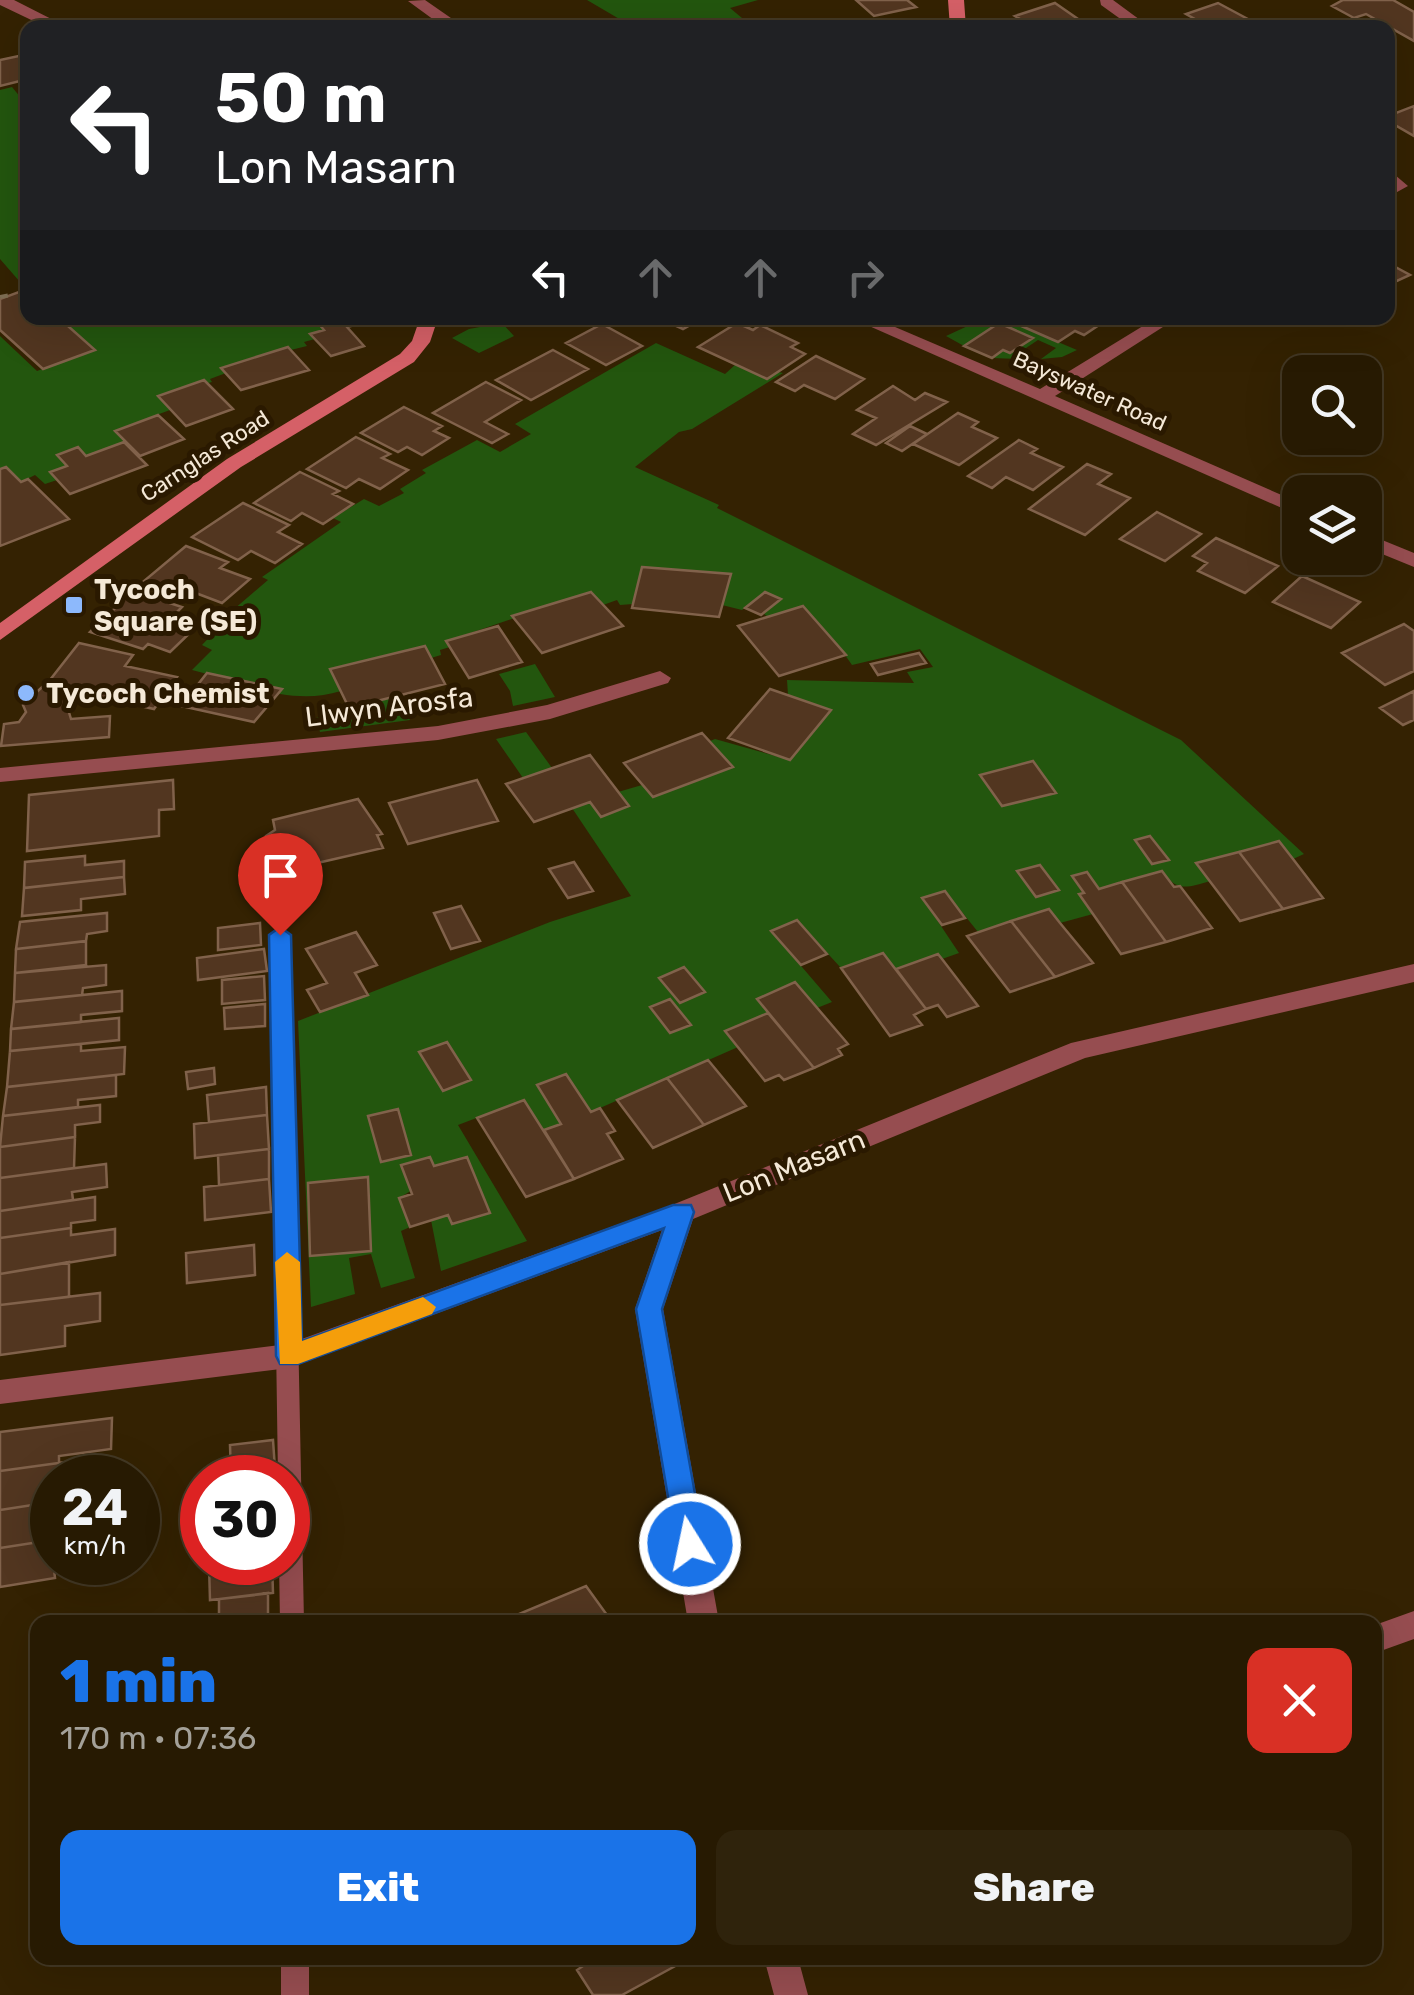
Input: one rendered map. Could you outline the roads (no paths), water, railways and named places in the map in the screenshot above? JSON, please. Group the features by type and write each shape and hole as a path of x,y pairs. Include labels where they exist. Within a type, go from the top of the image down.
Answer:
{"street":[{"path":"2,0 45,20"},
{"path":"416,0 445,20"},
{"path":"1106,2 1132,20"},
{"name":"Carnglas Road","path":"0,633 234,463 407,358 420,342 426,325"},
{"name":"Bayswater Road","path":"876,325 1282,502"},
{"path":"1041,397 1157,325"},
{"path":"1382,545 1411,557"},
{"name":"Llwyn Arosfa","path":"0,774 438,733 550,712 660,678"},
{"name":"Lon Masarn","path":"0,1392 289,1356 682,1212 1080,1050 1414,972"},
{"path":"682,1212 649,1309 703,1615"},
{"path":"1382,1637 1414,1626"},
{"path":"783,1965 791,1995"}],"lane":[{"path":"280,935 292,1615"},
{"path":"295,1965 296,1995"}],"place":[{"name":"Tycoch Square (SE)","path":"74,605"},
{"name":"Tycoch Chemist","path":"26,693"}]}
